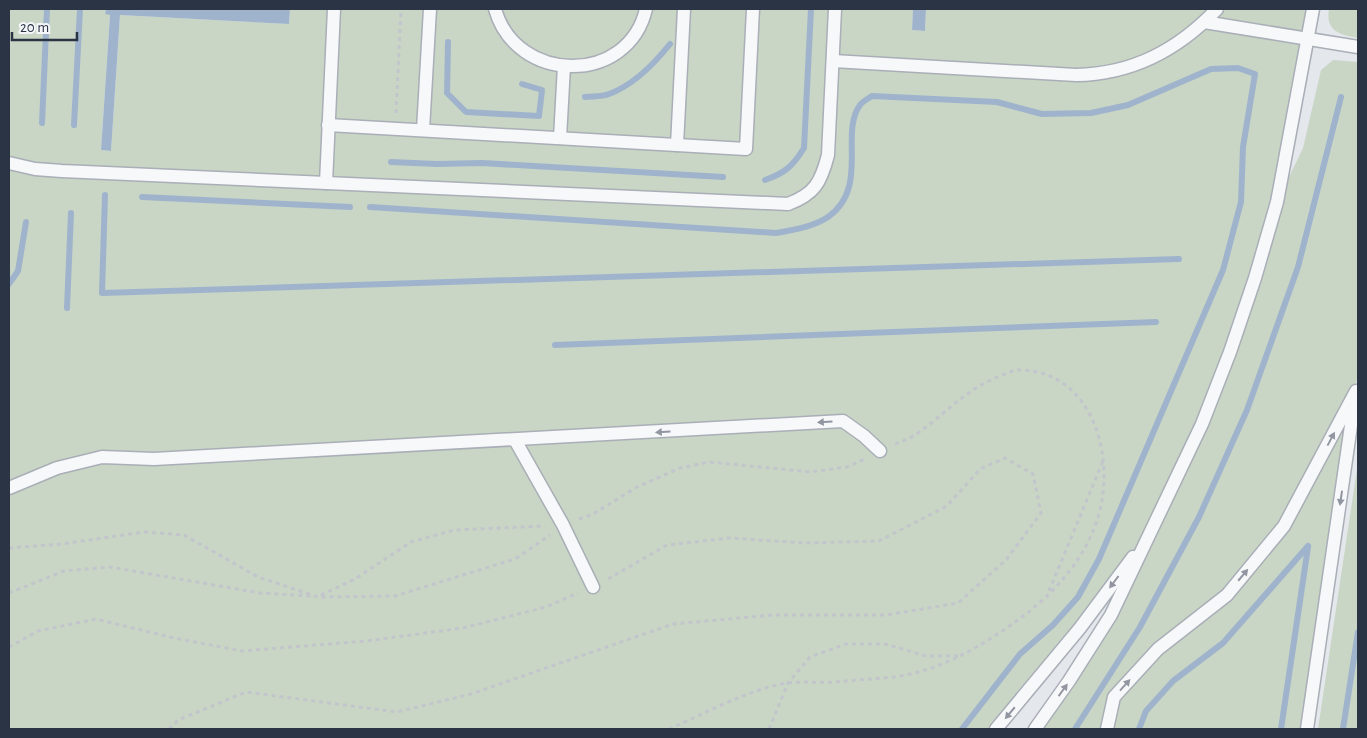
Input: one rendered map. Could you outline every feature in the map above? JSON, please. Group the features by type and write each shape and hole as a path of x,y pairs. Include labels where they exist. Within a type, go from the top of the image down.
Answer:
{"lane":[{"path":"326,183 334,9"},
{"path":"423,130 430,9"},
{"path":"495,9 505,32 516,44 542,62 564,66 589,64 617,52 638,29 646,9"},
{"path":"677,145 684,9"},
{"path":"328,125 746,149 753,9"},
{"path":"9,162 35,169 62,171 788,204 816,188 823,174 828,155 835,9"},
{"path":"832,61 1092,74 1113,72 1148,60 1169,48 1204,22 1217,9"},
{"path":"1035,729 1069,682 1111,615 1154,529 1202,424 1255,278 1277,202 1313,9"},
{"path":"1204,22 1358,48"},
{"path":"560,138 564,66"},
{"path":"1307,729 1358,378"},
{"path":"1107,729 1114,697 1158,649 1227,595 1284,526 1356,391"},
{"path":"9,488 57,468 102,457 154,459 843,421 864,436 880,451"},
{"path":"515,440 563,525 593,587"},
{"path":"996,729 1080,628 1154,529"}],"path":[{"path":"395,129 401,9"},
{"path":"9,593 64,571 110,567 260,593 318,597 395,596 466,576 515,559 563,525 593,514 637,487 680,468 709,462 811,472 847,467 917,434 984,381 1020,369 1048,374 1074,391 1092,417 1103,459 1105,484 1097,520 1082,554 1063,580 1028,612 978,648 929,669 895,677 788,683 763,689 669,729"},
{"path":"9,647 38,631 96,619 174,638 242,651 366,642 463,628 546,607 593,587 667,545 730,538 805,543 879,541 947,506 980,469 1005,458 1033,474 1041,513 1006,560 958,603 886,615 773,615 673,624 471,694 397,712 246,692 178,720 169,729"},
{"path":"1048,594 1103,459"},
{"path":"9,548 62,544 144,532 184,535 258,577 318,597 355,579 410,542 454,530 563,525"},
{"path":"769,729 788,683 810,657 846,644 885,644 926,656 961,656"}],"green space":[{"path":"9,9 106,9 105,14 110,14 101,150 111,151 120,15 289,24 290,9 913,9 912,30 925,31 926,9 1313,9 1278,200 1303,148 1321,70 1333,60 1358,62 1358,371 1307,729 1035,729 1069,681 1152,533 996,729 9,729"},
{"path":"1329,9 1358,9 1358,38 1335,31 1329,22"},
{"path":"1358,462 1358,729 1318,729 1354,489"}],"water":[{"path":"106,9 290,9 289,24 120,15 111,151 101,150 110,15 105,14"},
{"path":"913,9 926,9 925,31 912,30"}],"waterway":[{"path":"42,123 47,9"},
{"path":"74,125 80,9"},
{"path":"765,180 778,175 788,168 804,148 811,9"},
{"path":"448,42 447,93 466,112 539,116 542,90 522,84"},
{"path":"585,97 606,95 627,85 650,66 670,44"},
{"path":"370,207 776,233 803,228 816,223 828,217 841,205 848,191 851,176 854,117 860,105 872,96 997,102 1042,114 1091,113 1128,105 1211,69 1238,68 1255,74 1243,147 1241,202 1223,270 1099,559 1078,597 1053,625 1020,654 962,729"},
{"path":"1075,729 1140,627 1199,517 1247,410 1298,267 1341,97"},
{"path":"391,162 482,163 723,177"},
{"path":"105,195 102,293 1179,259"},
{"path":"142,197 350,207"},
{"path":"67,308 71,213"},
{"path":"9,284 18,271 26,222"},
{"path":"555,345 1156,322"},
{"path":"1139,729 1146,711 1173,681 1223,643 1308,546"},
{"path":"1281,729 1308,547"},
{"path":"1343,729 1358,632"}]}
